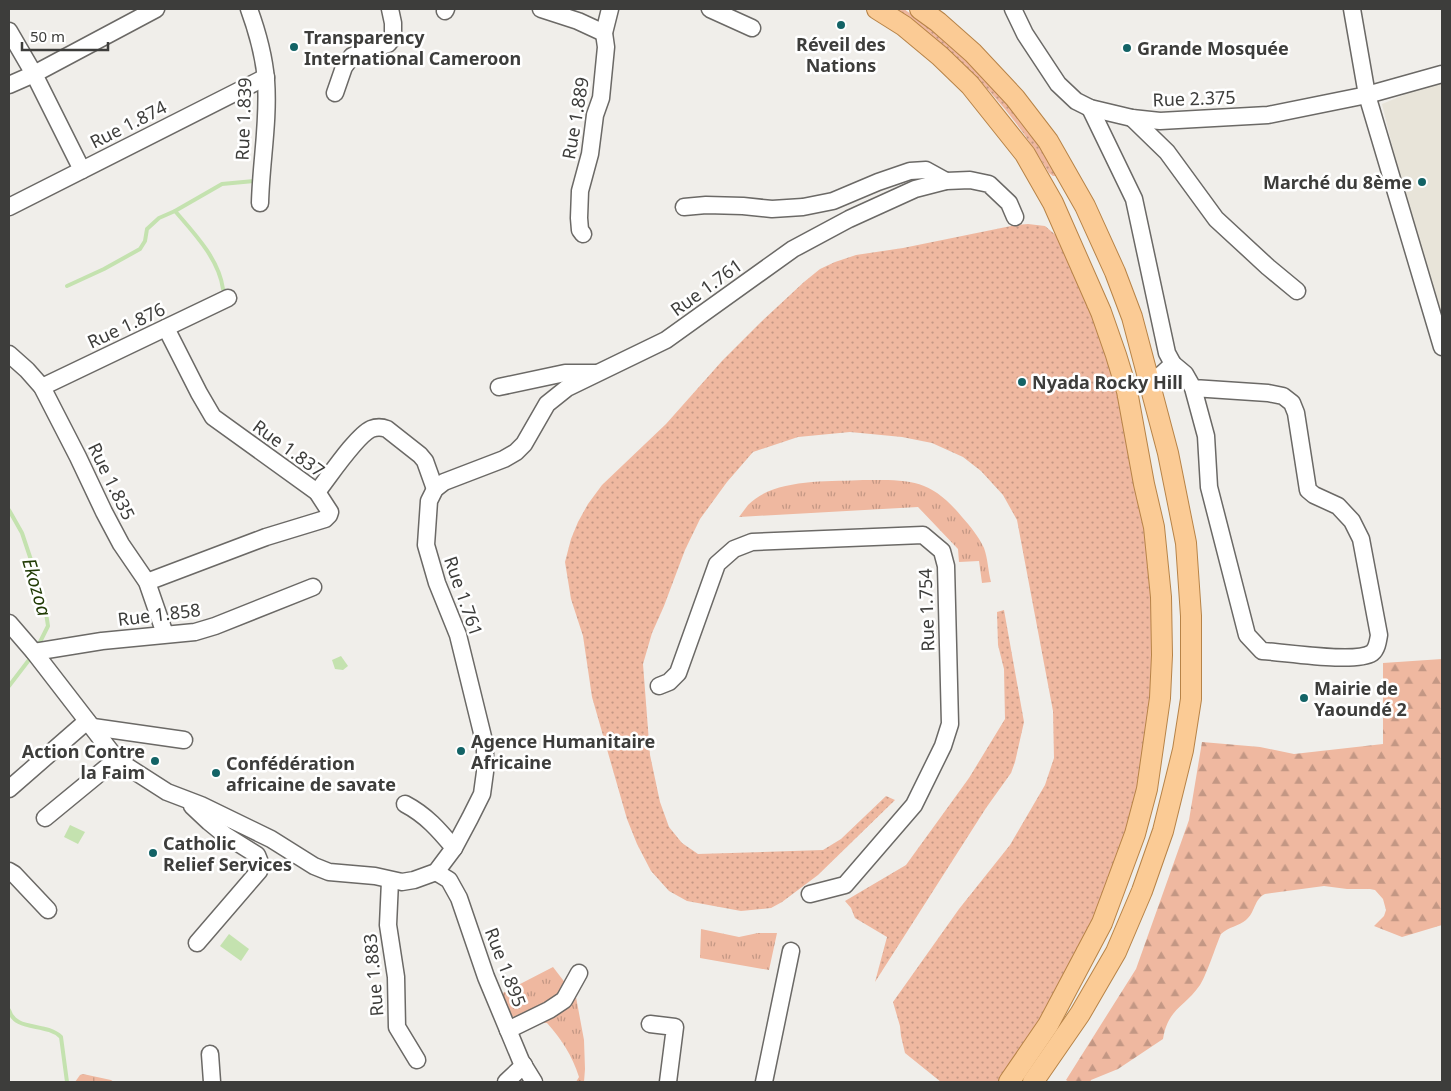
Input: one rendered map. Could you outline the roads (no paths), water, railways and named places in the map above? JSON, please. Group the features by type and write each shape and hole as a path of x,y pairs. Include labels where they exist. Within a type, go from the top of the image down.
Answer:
{"main road":[{"path":"877,9 918,38 970,85 1025,154 1053,203 1101,312 1116,355 1127,391 1154,527 1161,597 1162,655 1160,698 1147,789 1135,834 1102,923 1048,1026 1009,1082"},
{"path":"920,9 973,53 1015,98 1048,141 1076,189 1115,272 1132,317 1168,453 1186,543 1192,654 1190,699 1183,750 1163,831 1142,891 1116,952 1080,1014 1033,1082"}],"street":[{"path":"9,85 34,74 156,9"},
{"name":"Rue 1.839","path":"249,9 262,52 266,77 266,125 261,168 260,203"},
{"path":"335,93 344,66 352,56 388,44 393,38 393,23 390,9"},
{"path":"541,9 578,21 604,33"},
{"name":"Rue 1.889","path":"584,234 580,230 580,191 590,154 595,115 601,98 606,47 604,33 610,9"},
{"path":"710,9 752,28"},
{"name":"Rue 2.375","path":"1013,9 1025,34 1058,84 1076,101 1090,108 1132,118 1160,121 1268,115 1367,95 1442,74"},
{"path":"1352,9 1367,95 1442,347"},
{"path":"9,31 34,74 82,170"},
{"name":"Rue 1.874","path":"9,207 266,77"},
{"path":"1090,108 1134,199 1167,353 1173,364 1184,374 1193,388 1206,436 1209,487 1247,635 1262,651 1344,658 1365,656 1374,652 1378,644 1379,635 1361,540 1352,521 1338,506 1314,495 1308,490 1296,413 1292,403 1283,396 1268,393 1193,388"},
{"path":"1132,118 1167,152 1216,219 1297,291"},
{"path":"684,207 706,205 772,209 803,207 833,201 910,171 926,170 946,181"},
{"name":"Rue 1.761","path":"436,872 454,848 482,794 485,772 485,745 458,635 437,583 426,545 429,501 435,489 444,482 504,459 516,452 524,444 547,404 567,388 666,340 793,249 849,219 915,188 946,181 970,180 989,184 1009,203 1015,217"},
{"name":"Rue 1.876","path":"42,387 228,298"},
{"name":"Rue 1.837","path":"147,582 266,537 325,519 330,512 317,492 213,417 166,328"},
{"name":"Rue 1.835","path":"9,354 42,387 121,544 147,582 165,634"},
{"path":"1151,384 1173,364"},
{"path":"499,386 565,373 597,373"},
{"path":"317,492 361,436 372,429 381,427 387,428 420,455 425,461 435,489"},
{"name":"Rue 1.754","path":"659,686 670,682 678,673 717,564 734,549 752,542 923,535 942,551 946,566 950,724 943,746 914,805 844,885 810,894"},
{"name":"Rue 1.858","path":"34,652 102,641 195,632 215,626 313,587"},
{"path":"9,623 34,652 112,753 128,767 167,792 271,839 314,866 329,872 376,876 390,881 402,882 436,872"},
{"path":"9,789 90,724 184,740"},
{"path":"45,818 118,758"},
{"path":"185,799 209,822 258,855 261,865 259,872 197,943"},
{"path":"406,804 419,811 434,824 454,848"},
{"path":"9,870 48,910"},
{"name":"Rue 1.895","path":"436,872 449,880 459,898 486,977 524,1066 534,1082"},
{"name":"Rue 1.883","path":"390,881 388,925 396,977 397,1027 417,1060"},
{"path":"764,1082 791,951"},
{"path":"508,1030 549,1010 564,1000 578,973"},
{"path":"650,1024 675,1027 668,1082"},
{"path":"210,1054 212,1082"},
{"path":"506,1082 524,1066"}],"waterway":[{"path":"67,286 104,269 140,249 145,241 147,229 159,218 222,184 254,181"},
{"path":"175,211 205,247 221,278 223,289 228,294"},
{"name":"Ekozoa","path":"9,510 22,533 46,613 48,626 38,646"},
{"name":"Ekozoa","path":"9,686 32,656"},
{"name":"Ekozoa","path":"9,1010 12,1017 18,1021 55,1032 61,1037 67,1082"}],"place":[{"name":"Réveil des Nations","path":"841,25"},
{"name":"Transparency International Cameroon","path":"294,47"},
{"name":"Grande Mosquée","path":"1127,48"},
{"name":"Marché du 8ème","path":"1422,182"},
{"name":"Nyada Rocky Hill","path":"1022,382"},
{"name":"Mairie de Yaoundé 2","path":"1304,698"},
{"name":"Agence Humanitaire Africaine","path":"461,751"},
{"name":"Action Contre la Faim","path":"155,761"},
{"name":"Confédération africaine de savate","path":"216,773"},
{"name":"Catholic Relief Services","path":"153,853"}]}
